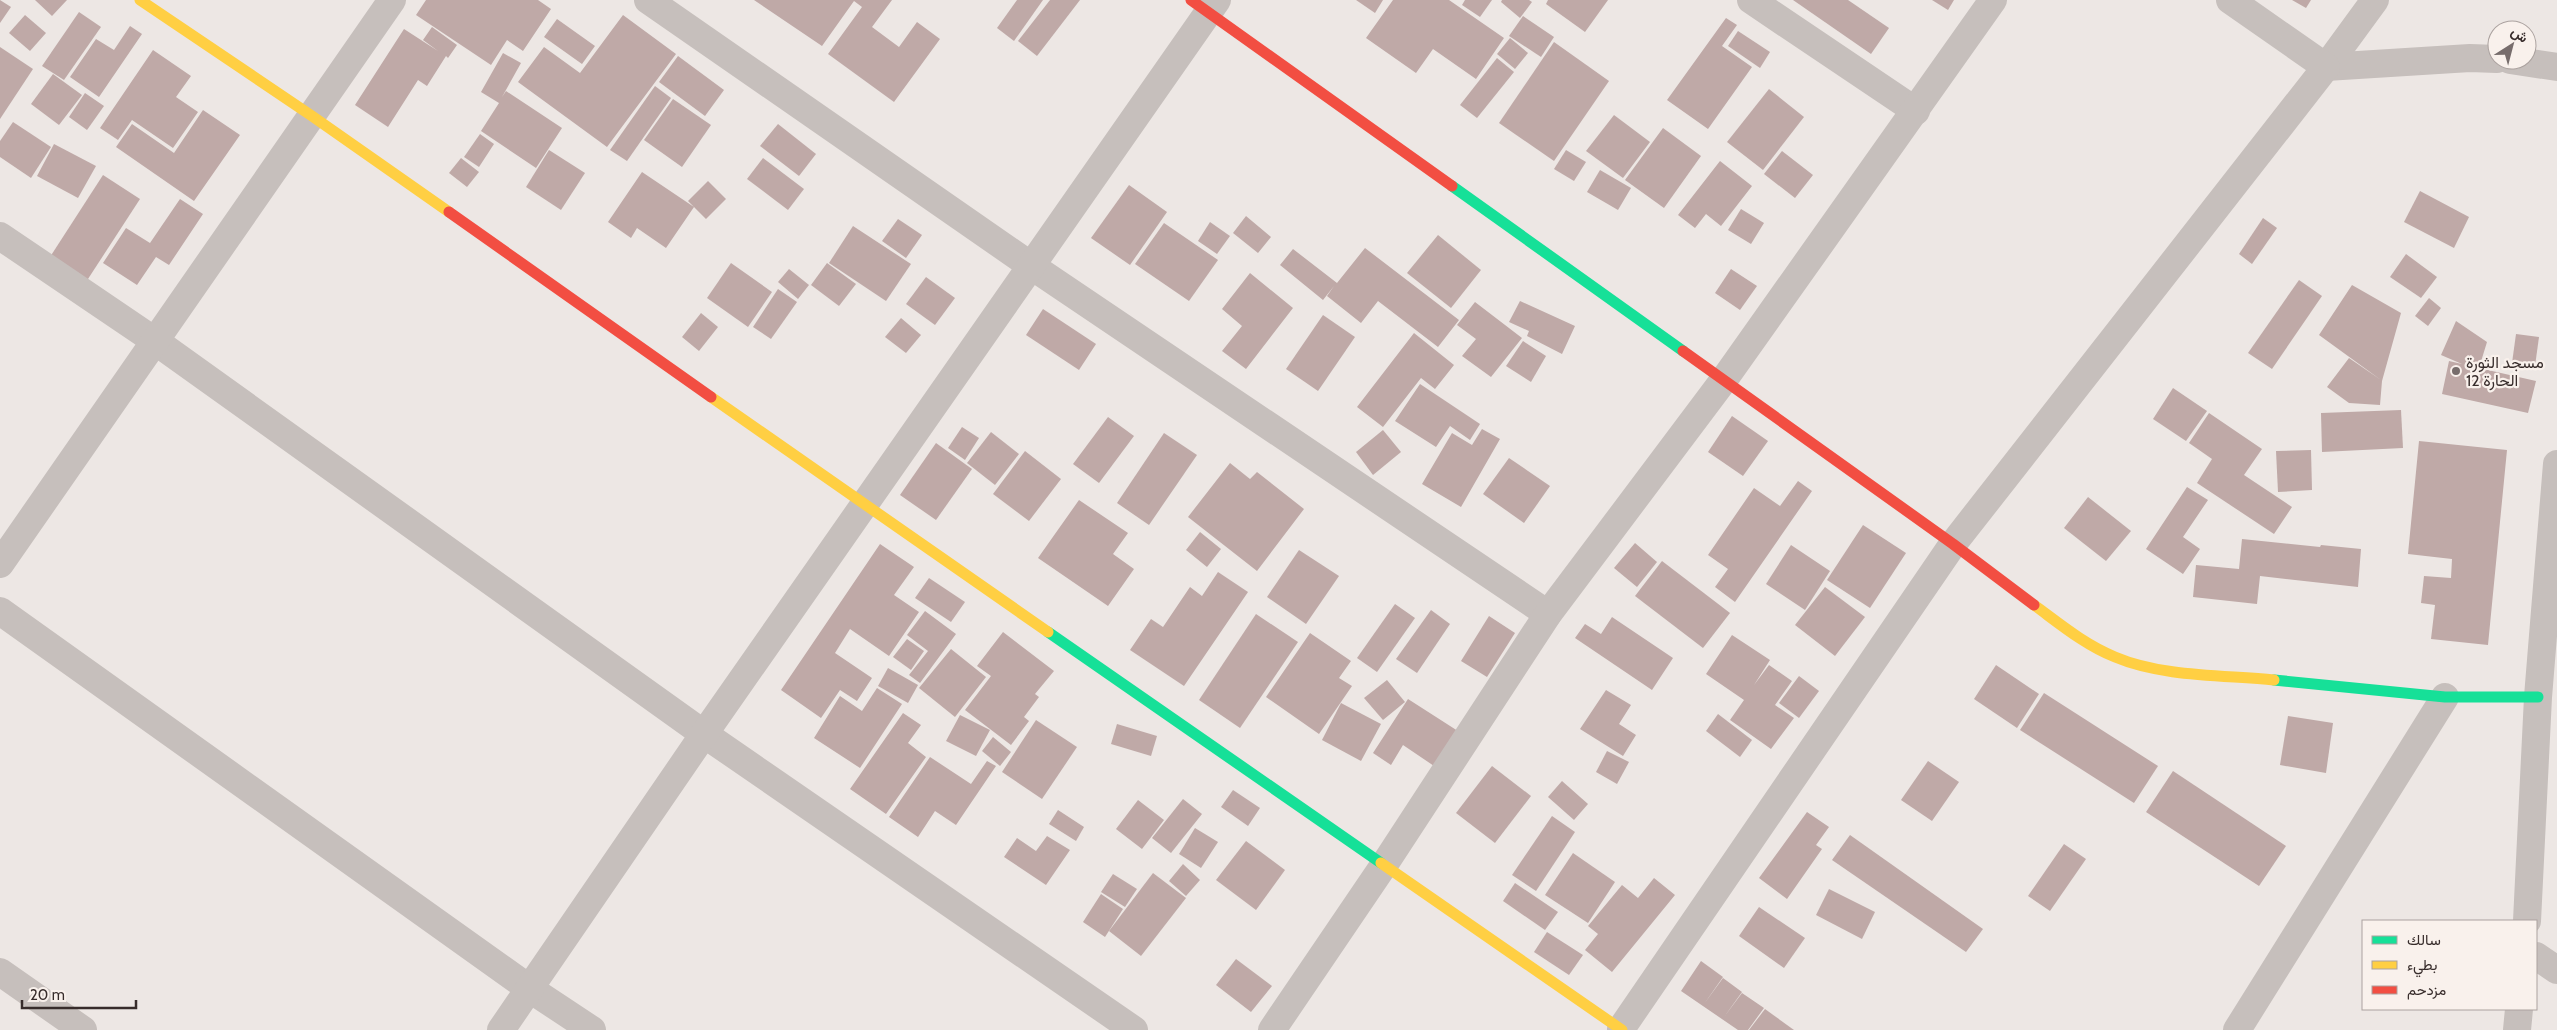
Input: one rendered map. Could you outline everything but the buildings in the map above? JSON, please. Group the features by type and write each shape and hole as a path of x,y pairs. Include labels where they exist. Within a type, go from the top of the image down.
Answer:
{"street":[{"path":"140,0 312,116 865,505 1622,1030 1953,544 2326,67 2375,0"},
{"path":"0,564 392,0"},
{"path":"648,0 1030,265 1548,614"},
{"path":"1751,0 1916,111"},
{"path":"1272,1030 1384,865 1548,614 1723,381 1916,111 1992,0"},
{"path":"2230,0 2326,67 2470,58 2487,59"},
{"path":"501,1030 1030,265 1206,4 1723,381 1953,544 2081,640 2114,657 2146,668 2445,697 2538,697"},
{"path":"2537,64 2557,67"},
{"path":"0,236 155,342 704,734 1134,1030"},
{"path":"2527,920 2538,697 2552,606 2557,464"},
{"path":"0,611 530,989 592,1030"},
{"path":"2237,1030 2445,697"},
{"path":"2537,957 2557,970"},
{"path":"0,972 83,1030"},
{"path":"2517,1030 2519,1010"}],"traffic: fast":[{"path":"1452,186 1683,351"},
{"path":"1048,632 1381,863"},
{"path":"2274,680 2445,697 2538,697"}],"traffic: slow":[{"path":"140,0 312,116 449,212"},
{"path":"711,397 1048,632"},
{"path":"2034,605 2073,634 2093,646 2133,664 2173,672 2274,680"},
{"path":"1381,863 1622,1030"}],"traffic: jam":[{"path":"1191,0 1452,186"},
{"path":"449,212 711,397"},
{"path":"1683,351 1953,544 2034,605"}],"place":[{"name":"مسجد الثورة الحارة 12","path":"2456,371"}]}
